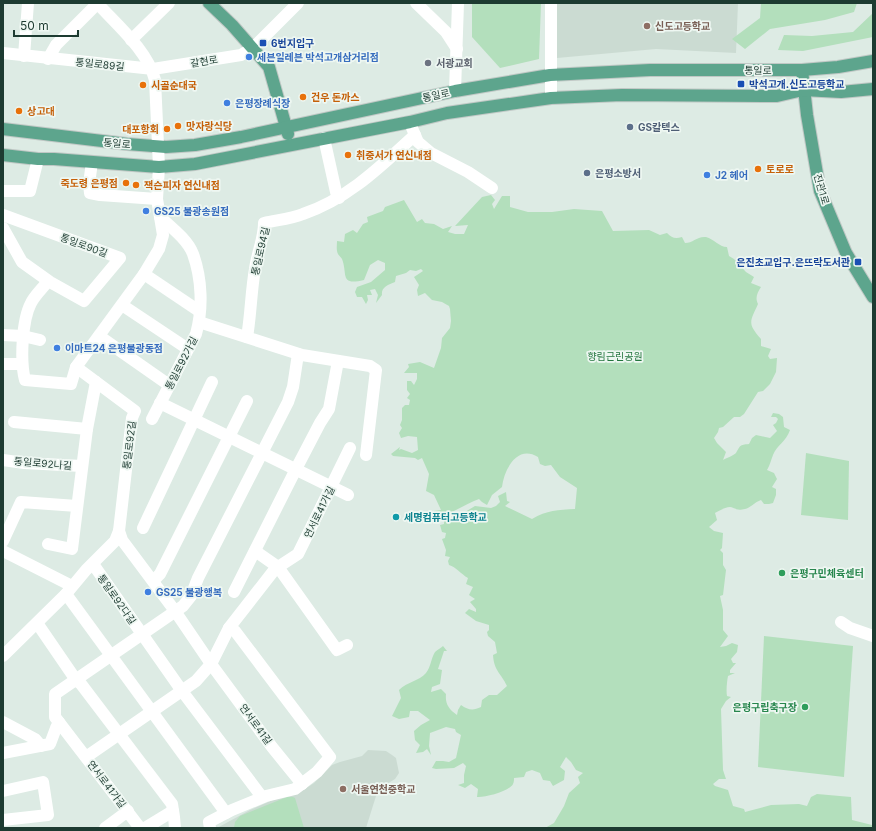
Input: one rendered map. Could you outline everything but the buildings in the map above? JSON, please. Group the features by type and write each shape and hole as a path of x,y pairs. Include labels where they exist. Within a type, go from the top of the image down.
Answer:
{"main road":[{"path":"212,4 270,67 291,145"},
{"name":"통일로","path":"3,129 88,140 158,146 195,145 241,137 455,91 550,75 650,70 802,70 838,67 873,61"},
{"name":"진관1로","path":"802,70 803,90 820,190 846,253 873,297"},
{"name":"통일로","path":"3,155 38,159 159,167 195,164 410,122 447,113 551,98 622,95 777,96 803,90 841,92 873,89"}],"street":[{"path":"24,56 28,3"},
{"path":"48,59 56,45 97,3 131,40 153,69 156,80 159,167 158,199 163,235 159,249 144,274 76,367 71,384 25,380 22,364 23,336 27,314 31,303 48,281"},
{"path":"131,40 169,3"},
{"path":"253,48 298,3"},
{"path":"416,3 446,32 457,49"},
{"path":"455,91 458,3"},
{"path":"551,3 551,98"},
{"name":"갈현로","path":"153,69 241,54 253,48"},
{"name":"통일로89길","path":"3,53 153,69"},
{"path":"410,122 418,142 431,153 468,172 492,188"},
{"name":"통일로94길","path":"247,337 255,270 264,233 264,223 303,214 339,198 375,171 415,135"},
{"path":"324,138 333,180 339,198"},
{"path":"3,191 30,191 38,159"},
{"path":"92,162 90,193 100,196 158,199"},
{"name":"통일로90길","path":"3,215 120,258 84,301 48,281 22,262 3,228"},
{"name":"통일로92가길","path":"152,419 196,334 199,317 200,285 193,253 177,231 160,217"},
{"path":"144,274 199,317 247,337 298,354 370,366 376,370 366,455"},
{"path":"122,305 188,349"},
{"path":"3,335 23,336 40,340"},
{"path":"99,336 169,385"},
{"path":"76,680 183,606 190,596 288,402 293,387 298,354"},
{"path":"234,592 296,469 329,409 338,361"},
{"path":"3,364 22,364"},
{"name":"통일로92길","path":"76,367 135,411 132,418 119,531"},
{"name":"통일로92나길","path":"48,544 72,549 87,429 96,382"},
{"path":"143,528 212,382"},
{"path":"153,581 160,574 247,401"},
{"path":"160,403 348,495"},
{"path":"14,422 87,429"},
{"name":"연서로41가길","path":"86,758 196,682 211,664 229,628 270,575 278,567 298,554 350,448"},
{"name":"통일로92나길","path":"3,460 24,463 82,466"},
{"path":"3,541 21,502 77,506"},
{"path":"119,531 122,540 175,611 211,664"},
{"name":"통일로92다길","path":"3,656 37,623 115,541 119,531"},
{"path":"3,551 69,590 152,712 226,812"},
{"path":"255,551 278,567 337,650 347,645"},
{"name":"통일로92다길","path":"92,564 142,634"},
{"path":"841,622 850,628 873,636"},
{"path":"37,623 76,680 81,684 120,734 172,804 175,828"},
{"path":"210,828 209,822 226,812 262,798 295,789 317,772 330,757 235,631 229,628"},
{"path":"142,634 182,691 262,798"},
{"name":"연서로41길","path":"211,664 272,747 302,784"},
{"name":"연서로41가길","path":"76,680 55,694 55,717 140,828"},
{"path":"3,722 45,745"},
{"path":"3,752 45,745 59,722"},
{"path":"3,791 43,782 48,815 3,820"},
{"name":"연서로41가길","path":"105,828 128,811"},
{"path":"145,828 173,811"}],"shaded area":[{"name":"신도고등학교","path":"557,3 738,3 736,53 656,49 557,58"},
{"name":"서울연천중학교","path":"368,750 386,751 392,755 396,758 399,773 395,779 382,787 376,796 366,828 217,828 250,810 282,796 302,791 314,783 332,765 362,756"}],"green space":[{"path":"472,3 541,3 539,59 500,68 472,37"},
{"path":"761,3 857,3 854,12 825,20 770,29 745,49 732,39 760,18"},
{"path":"873,13 873,37 803,51 778,50 784,35 812,36 853,32"},
{"name":"향림근린공원","path":"491,195 495,200 492,204 494,209 502,196 510,196 510,207 528,212 552,212 574,209 602,211 613,231 649,230 660,235 667,233 674,238 682,237 685,243 703,237 712,239 721,246 727,247 729,256 734,259 746,272 754,277 751,283 761,287 757,296 758,304 751,322 761,339 761,346 771,349 768,356 770,359 777,358 776,372 770,384 763,391 758,392 744,414 740,417 734,417 723,427 719,428 714,438 726,452 723,460 735,454 741,446 749,444 752,438 756,435 770,438 777,431 773,425 778,419 776,417 771,417 773,413 779,414 783,417 784,427 790,430 773,455 767,470 774,473 777,479 772,487 776,489 776,495 773,503 764,504 761,500 742,510 730,507 724,508 715,513 717,520 709,527 714,531 723,533 722,548 720,550 723,553 723,565 726,570 723,595 720,596 723,610 723,630 728,636 720,647 732,643 738,645 737,652 731,659 733,663 736,663 730,670 730,673 735,673 728,676 727,681 727,696 731,697 726,701 721,709 723,770 726,779 719,779 713,784 728,790 733,806 744,809 745,812 771,805 799,804 807,806 811,797 817,794 851,797 852,820 872,825 873,828 545,828 554,823 564,806 569,793 580,783 578,777 583,773 576,770 566,757 560,767 565,771 564,780 553,786 550,781 543,780 540,773 532,770 526,772 524,777 514,778 513,784 507,789 491,795 477,797 478,789 471,784 465,788 458,785 464,783 466,766 463,763 454,768 432,768 436,761 449,762 456,758 461,735 456,732 455,729 446,727 430,733 429,746 431,755 427,749 423,752 416,753 420,745 415,740 414,731 430,720 418,711 410,711 409,717 399,719 392,716 401,698 399,690 426,673 435,652 443,646 447,651 444,651 438,669 442,670 440,684 432,687 431,692 441,689 446,694 448,706 457,715 461,705 471,709 481,707 482,700 489,695 497,695 507,686 495,665 493,655 497,653 495,642 488,636 487,632 489,630 489,625 476,621 465,613 469,609 476,612 476,609 470,602 475,599 469,595 473,587 466,584 468,578 449,565 448,561 450,557 445,556 446,550 442,539 445,538 446,533 442,532 440,525 444,524 444,521 450,518 455,518 475,506 491,508 496,506 500,502 498,496 506,492 507,501 510,502 505,506 532,519 548,512 575,509 577,488 560,477 551,465 545,466 540,464 538,457 531,454 524,454 518,456 513,461 503,480 502,487 492,495 487,505 479,499 443,516 438,517 434,514 434,511 441,510 434,495 426,491 429,474 422,458 418,460 415,458 393,456 391,454 400,447 399,450 401,449 412,453 418,450 417,437 408,436 401,438 399,433 402,428 400,425 402,420 402,408 405,405 409,405 410,400 407,398 410,394 407,390 407,381 411,381 414,385 417,379 417,373 404,373 409,367 408,364 420,362 434,368 441,348 442,338 450,328 451,321 449,306 442,302 432,300 425,293 418,296 417,290 419,285 414,277 423,271 421,269 416,271 410,270 396,276 395,282 384,288 382,295 376,303 378,295 375,289 370,290 372,295 367,295 368,300 366,304 362,297 357,297 355,292 357,287 371,282 385,270 385,263 378,260 370,265 364,280 348,280 346,277 344,264 337,252 337,241 344,242 345,234 353,230 357,233 363,224 368,222 367,217 383,211 385,207 404,200 417,222 422,219 425,223 434,224 443,229 452,226 448,232 464,234 468,225 455,226 482,197"},
{"path":"806,453 849,461 848,520 801,515"},
{"name":"은평구립축구장","path":"764,636 853,646 844,777 758,767"},
{"path":"287,797 295,798 304,828 234,828 235,822 240,816"}],"place":[{"name":"신도고등학교","path":"647,26"},
{"name":"6번지입구","path":"263,43"},
{"name":"세븐일레븐 박석고개삼거리점","path":"249,57"},
{"name":"서광교회","path":"428,63"},
{"name":"박석고개.신도고등학교","path":"741,84"},
{"name":"시골순대국","path":"143,85"},
{"name":"건우 돈까스","path":"303,97"},
{"name":"은평장례식장","path":"227,103"},
{"name":"상고대","path":"19,111"},
{"name":"맛자랑식당","path":"178,126"},
{"name":"GS칼텍스","path":"630,127"},
{"name":"대포항회","path":"167,129"},
{"name":"취중서가 연신내점","path":"348,155"},
{"name":"토로로","path":"758,169"},
{"name":"은평소방서","path":"587,173"},
{"name":"J2 헤어","path":"707,175"},
{"name":"죽도령 은평점","path":"126,183"},
{"name":"잭슨피자 연신내점","path":"136,185"},
{"name":"GS25 불광송원점","path":"146,211"},
{"name":"은진초교입구.은뜨락도서관","path":"858,262"},
{"name":"이마트24 은평불광동점","path":"57,348"},
{"name":"세명컴퓨터고등학교","path":"396,517"},
{"name":"은평구민체육센터","path":"782,573"},
{"name":"GS25 불광행복","path":"148,592"},
{"name":"은평구립축구장","path":"805,707"},
{"name":"서울연천중학교","path":"343,789"}]}
